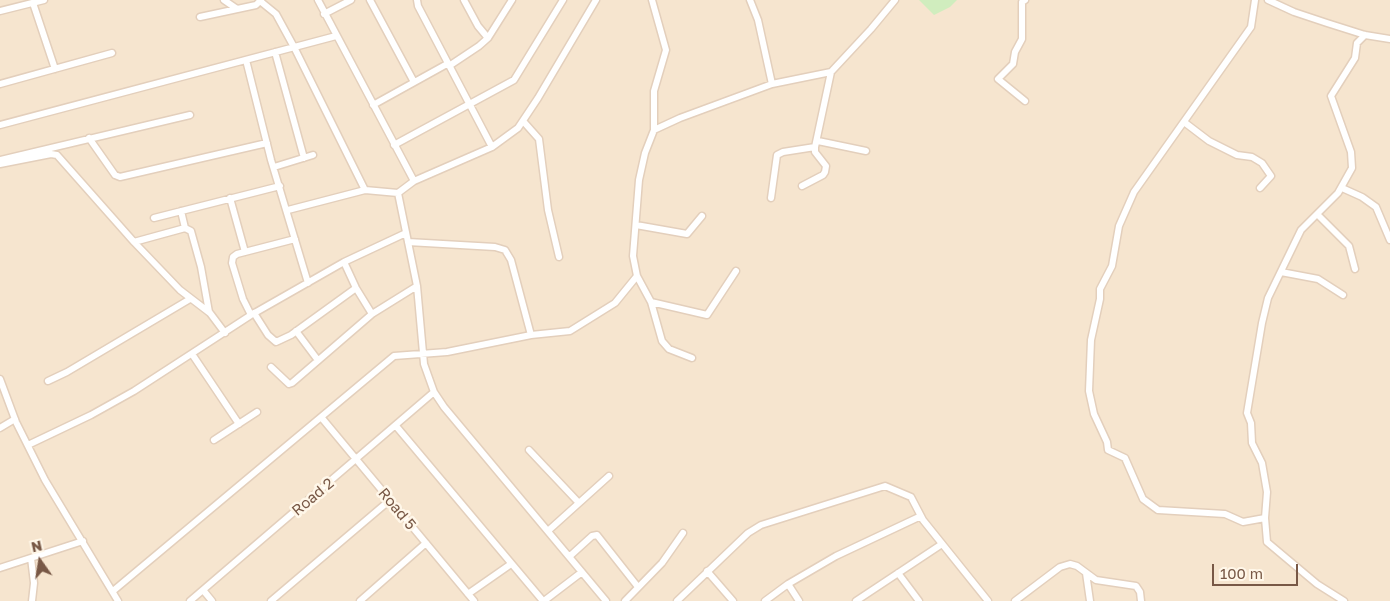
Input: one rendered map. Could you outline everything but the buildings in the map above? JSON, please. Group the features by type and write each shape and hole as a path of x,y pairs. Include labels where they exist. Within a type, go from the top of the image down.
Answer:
{"street":[{"path":"0,11 44,0"},
{"path":"224,0 237,9"},
{"path":"200,18 256,5 260,0 276,14 365,190"},
{"path":"318,0 414,181"},
{"path":"324,14 351,0"},
{"path":"370,0 414,82"},
{"path":"417,0 418,6 492,146"},
{"path":"464,0 478,26 488,38"},
{"path":"373,105 447,64 449,66 488,38 512,0"},
{"path":"394,145 470,106 514,80 563,0"},
{"path":"288,210 365,190 398,193 414,181 492,146 518,128 523,121 596,0"},
{"path":"652,0 666,50 654,91 654,130 645,153 640,180 633,256 637,276 651,302 664,345 692,358"},
{"path":"750,0 758,20 772,84"},
{"path":"802,186 823,175 825,172 826,166 815,152 831,72 895,0"},
{"path":"1025,0 1022,2 1022,39 1015,52 1013,64 998,79 1025,101"},
{"path":"1255,0 1251,27 1134,192 1119,226 1112,266 1100,289 1100,299 1091,340 1089,391 1094,414 1107,442 1108,450 1125,458 1143,499 1158,510 1217,513 1243,522 1265,518"},
{"path":"1268,0 1294,12 1365,34 1390,39"},
{"path":"33,3 55,69"},
{"path":"1344,601 1317,584 1267,542 1265,518 1267,492 1262,462 1252,442 1251,423 1247,413 1268,298 1301,230 1342,188 1352,168 1351,152 1331,96 1355,58 1357,43 1365,34"},
{"path":"0,125 336,36"},
{"path":"276,52 304,158"},
{"path":"0,84 112,53"},
{"path":"246,60 267,143 308,283"},
{"path":"654,130 689,114 772,84 831,72"},
{"path":"0,160 190,115"},
{"path":"523,121 539,138 548,210 559,257"},
{"path":"1184,122 1209,141 1236,155 1252,157 1262,163 1271,176 1260,188"},
{"path":"89,138 115,175 120,177 267,143"},
{"path":"771,198 777,155 783,152 817,144 866,151"},
{"path":"0,164 51,154 57,155 134,242 190,300 197,301 210,313 224,333"},
{"path":"274,167 313,156"},
{"path":"154,218 280,186"},
{"path":"1342,188 1362,196 1376,207 1390,240"},
{"path":"398,193 417,286 424,364 434,392 444,407 549,530 606,601"},
{"path":"230,198 245,252"},
{"path":"181,211 185,228 194,234 210,313"},
{"path":"1317,214 1349,246 1355,269"},
{"path":"636,225 687,234 702,216"},
{"path":"134,242 185,228"},
{"path":"28,445 91,415 192,354 252,314 344,262 406,234"},
{"path":"296,239 234,255 232,263 246,308 272,340 276,342 296,331 356,288"},
{"path":"408,242 495,247 505,250 511,260 531,335"},
{"path":"344,262 356,288 372,314"},
{"path":"651,302 707,315 736,271"},
{"path":"1281,272 1318,279 1343,295"},
{"path":"113,591 394,356 447,352 531,335 570,331 615,302 637,276"},
{"path":"271,367 290,384 372,314 417,286"},
{"path":"48,381 67,372 190,300"},
{"path":"296,331 317,359"},
{"path":"192,354 238,424"},
{"path":"0,379 15,419 45,480 118,601"},
{"name":"Road 2","path":"190,601 434,392"},
{"path":"214,440 257,412"},
{"name":"Road 5","path":"321,417 474,601"},
{"path":"0,428 15,419"},
{"path":"396,426 544,601 582,572"},
{"path":"529,450 580,503"},
{"path":"549,530 609,476"},
{"path":"677,601 748,533 761,525 889,486 911,497 921,516 988,601"},
{"path":"272,600 390,500"},
{"path":"765,601 788,584 836,556 921,516"},
{"path":"570,556 592,536 597,534 638,587"},
{"path":"625,601 662,563 683,534"},
{"path":"0,568 83,542"},
{"path":"360,601 426,543"},
{"path":"856,601 942,544"},
{"path":"31,558 34,583 32,601"},
{"path":"468,594 512,564"},
{"path":"1015,601 1065,564 1077,566 1096,580 1136,586 1140,592 1141,601"},
{"path":"708,571 733,601"},
{"path":"898,573 918,601"},
{"path":"1086,573 1090,601"},
{"path":"788,584 799,601"},
{"path":"203,590 212,601"}],"shaded area":[{"path":"0,0 1390,0 1390,601 0,601"}],"green space":[{"path":"919,0 957,0 950,7 934,15"}]}
